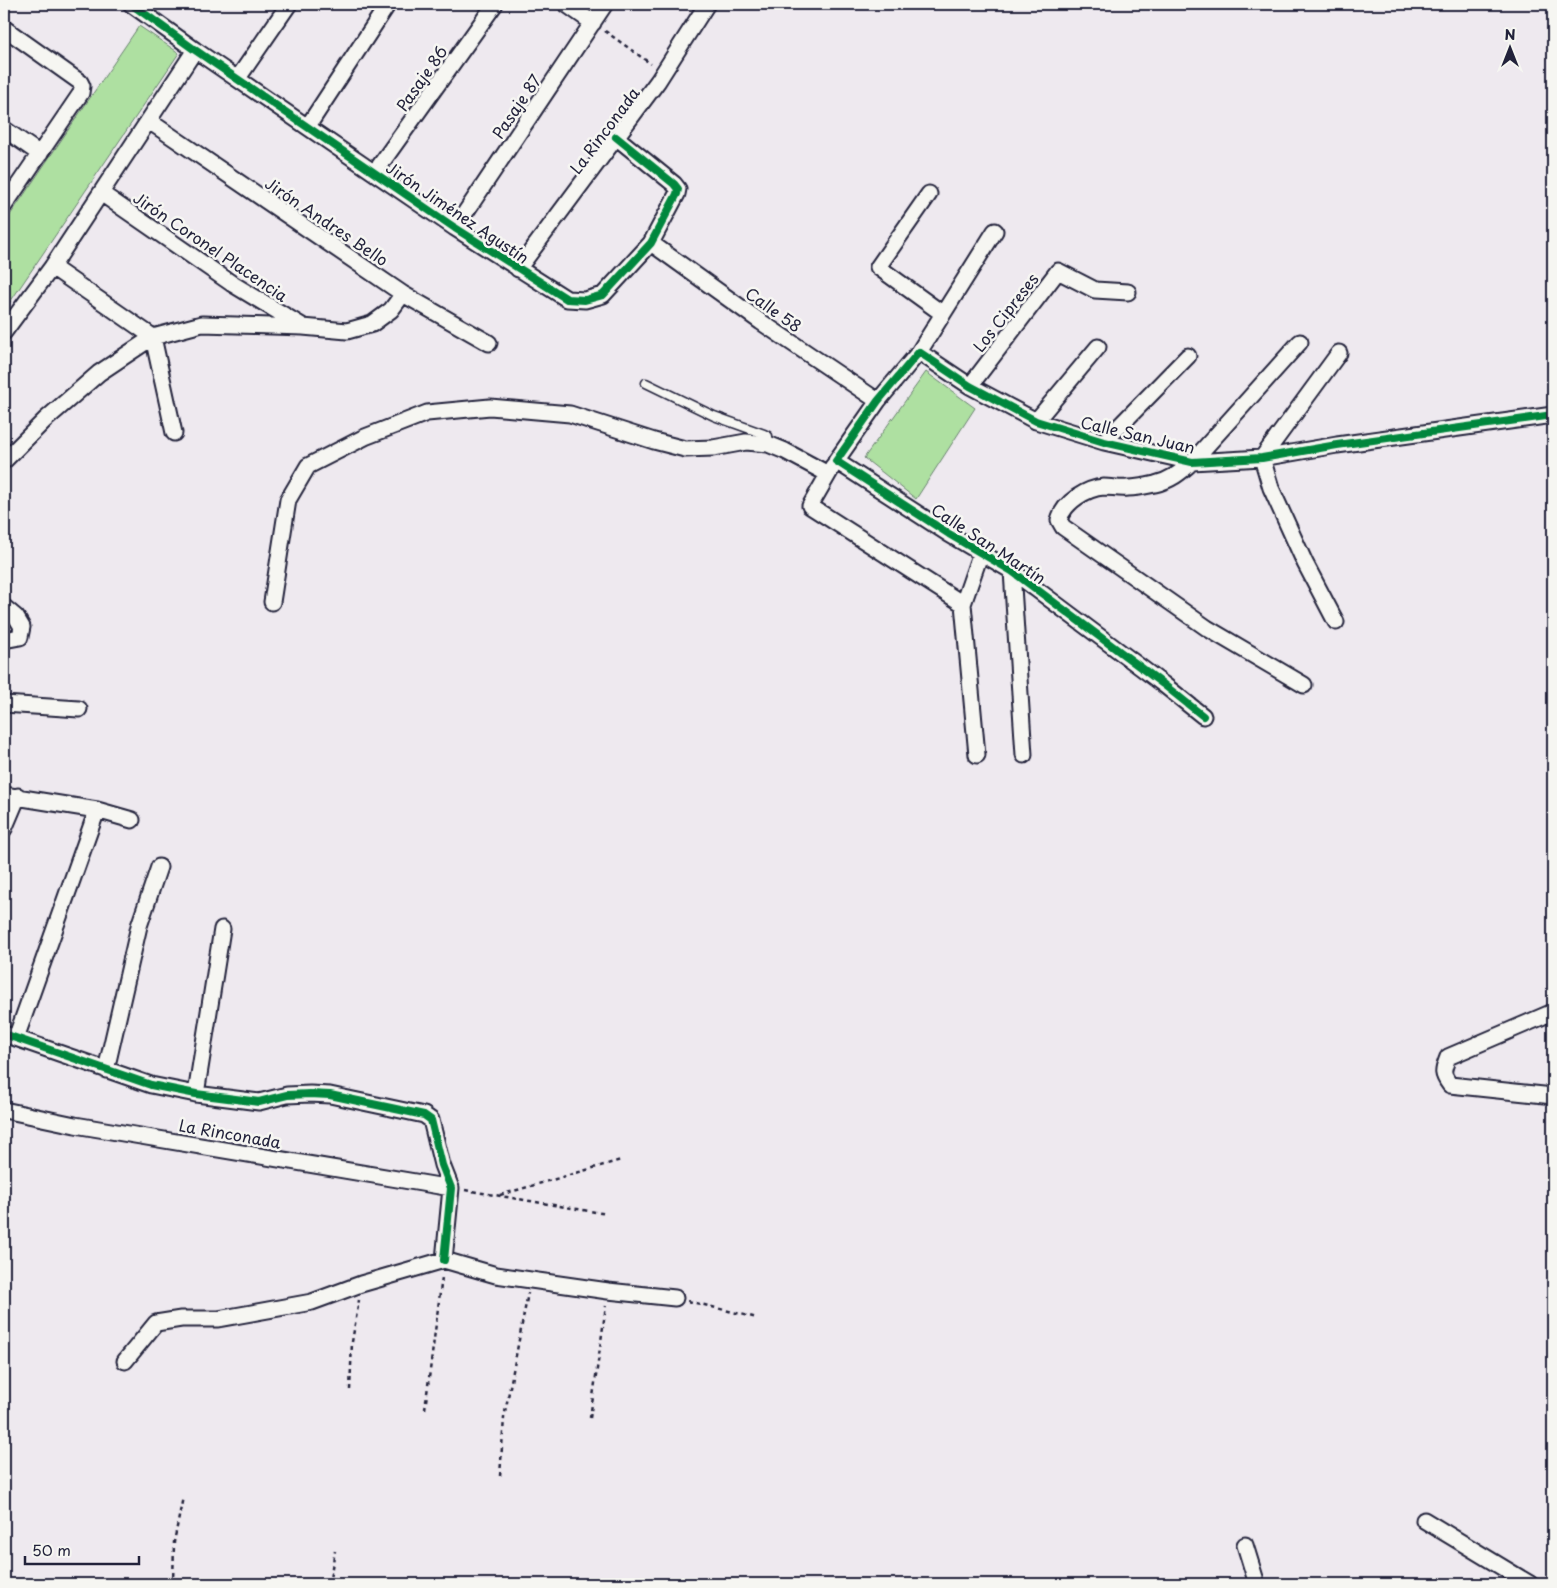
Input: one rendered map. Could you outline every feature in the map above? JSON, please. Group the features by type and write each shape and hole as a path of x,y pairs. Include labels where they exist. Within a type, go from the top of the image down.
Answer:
{"street":[{"name":"Jirón Jiménez Agustín","path":"131,4 455,228 567,299 585,300 603,295 651,243 677,194 678,189 674,184 616,137"},
{"path":"238,78 289,4"},
{"path":"308,126 388,4"},
{"name":"Pasaje 86","path":"375,172 495,4"},
{"path":"566,4 593,23"},
{"name":"Pasaje 87","path":"455,228 605,4"},
{"name":"La Rinconada","path":"518,269 663,72 707,4"},
{"path":"4,28 80,82 82,86 81,93 4,206"},
{"path":"4,332 52,266 195,50"},
{"name":"Jirón Andres Bello","path":"149,121 403,294 489,343"},
{"path":"4,129 40,154"},
{"name":"Jirón Coronel Placencia","path":"101,193 231,283 303,327"},
{"path":"929,194 878,267 942,314"},
{"path":"963,604 810,506 836,461 878,401 919,352 995,231"},
{"name":"Calle 58","path":"651,243 761,322 878,401"},
{"path":"52,266 153,337 174,433"},
{"name":"Los Cipreses","path":"970,386 1058,271 1095,290 1128,292"},
{"path":"4,461 45,420 99,374 153,337 202,324 303,327 347,331 372,324 391,310 403,294"},
{"path":"1300,342 1192,462 1175,477 1157,483 1127,488 1103,487 1088,491 1071,502 1061,512 1059,520 1063,527 1169,603 1207,628 1304,684"},
{"path":"1036,421 1098,347"},
{"name":"Calle San Juan","path":"919,352 970,386 1036,421 1104,442 1192,462 1262,458 1337,445 1553,415"},
{"path":"1336,622 1305,564 1271,488 1262,458 1339,353"},
{"path":"1104,442 1188,356"},
{"path":"272,602 288,500 308,466 365,437 427,413 490,407 570,414 654,442 685,449 713,448 746,442 768,444 828,474"},
{"name":"Calle San Martín","path":"836,461 949,534 1012,571 1164,684 1203,716"},
{"path":"977,755 963,604 981,552"},
{"path":"1012,571 1024,755"},
{"path":"4,608 16,617 22,627 20,637 4,640"},
{"path":"4,704 79,709"},
{"path":"4,829 11,796 97,810 132,820"},
{"path":"97,810 10,1036 151,1085 196,1094 259,1102 287,1096 330,1095 424,1115 431,1120 442,1165 451,1188 444,1260"},
{"path":"106,1070 139,926 160,867"},
{"path":"196,1094 222,929"},
{"path":"1553,1012 1448,1057 1443,1070 1444,1078 1450,1085 1553,1096"},
{"name":"La Rinconada","path":"4,1110 75,1125 451,1188"},
{"path":"125,1361 156,1323 181,1319 218,1319 312,1302 361,1284 444,1260 496,1275 608,1291 675,1298"},
{"path":"1424,1520 1530,1584"},
{"path":"1245,1544 1257,1584"}],"lane":[{"path":"646,383 714,416 764,434 768,436 768,444"}],"path":[{"path":"593,23 663,72"},
{"path":"499,1195 621,1160"},
{"path":"451,1188 607,1214"},
{"path":"425,1409 444,1260"},
{"path":"500,1476 504,1418 531,1280"},
{"path":"350,1390 352,1342 361,1284"},
{"path":"590,1418 608,1291"},
{"path":"675,1298 757,1318"},
{"path":"174,1584 174,1542 183,1497"},
{"path":"329,1584 335,1551"}],"green space":[{"path":"139,26 179,53 4,311 4,224"},
{"path":"926,372 975,408 916,499 864,458"}],"cycle path":[{"path":"131,4 455,228 567,299 585,300 603,295 651,243 677,194 678,189 674,184 616,137"},
{"path":"1203,716 1012,571 949,534 836,461 878,401 919,352 970,386 1036,421 1104,442 1192,462 1262,458 1337,445 1553,415"},
{"path":"4,1034 151,1085 196,1094 259,1102 287,1095 330,1095 424,1115 431,1120 442,1165 451,1188 444,1260"}]}
